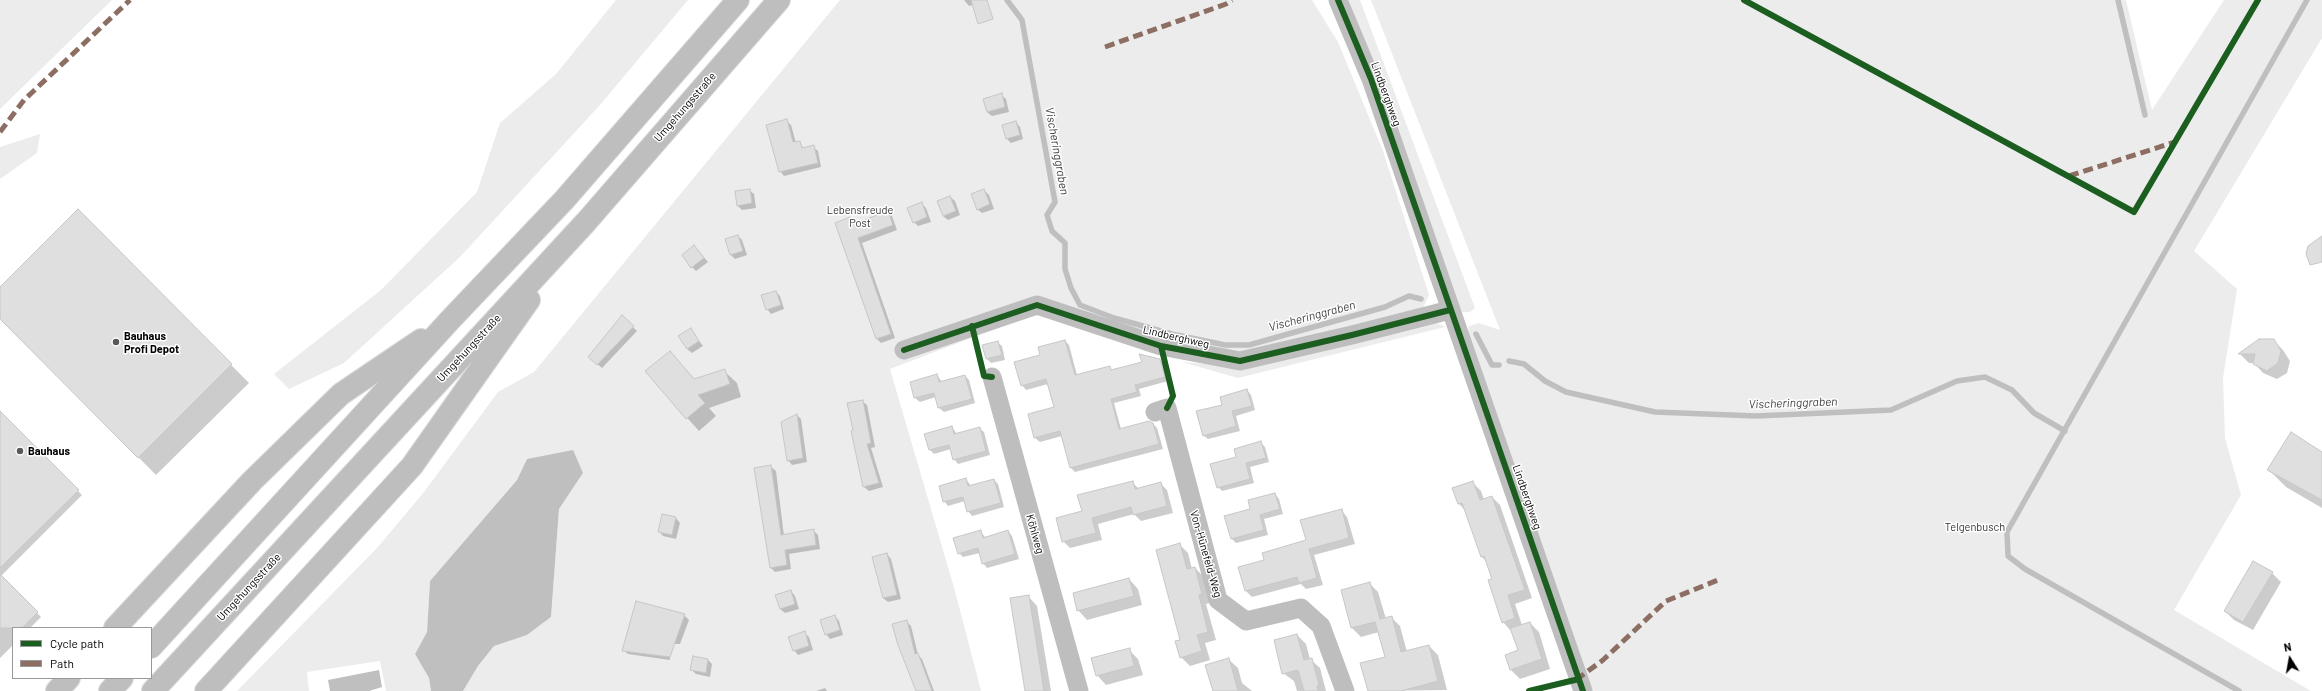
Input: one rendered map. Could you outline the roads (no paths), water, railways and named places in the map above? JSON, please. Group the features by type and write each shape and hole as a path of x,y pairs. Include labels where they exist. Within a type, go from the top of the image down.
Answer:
{"highway":[{"path":"152,646 452,319 565,199 738,0"},
{"name":"Umgehungsstraße","path":"153,691 586,222 778,0"},
{"path":"206,691 412,466 586,222"},
{"path":"116,627 252,480 341,394 452,319"},
{"path":"57,691 68,679"},
{"path":"110,691 121,679"}],"street":[{"name":"Lindberghweg","path":"1338,0 1371,79 1583,691"},
{"name":"Lindberghweg","path":"904,350 1037,305 1161,346 1240,361 1450,310"},
{"name":"Köhlweg","path":"992,377 1079,691"},
{"name":"Von-Hünefeld-Weg","path":"1155,412 1167,408 1218,600 1246,621 1301,608 1321,626 1344,691"}],"waterway":[{"name":"Vischeringgraben","path":"1007,0 1022,20 1055,202 1047,215 1052,231 1065,243 1065,269 1071,288 1080,305 1114,318 1172,334 1225,345 1249,345 1385,307 1409,296 1421,299"},
{"path":"2118,0 2145,115"},
{"path":"2239,691 2025,569 2008,556 2007,532 2307,0"},
{"name":"Vischeringgraben","path":"1476,334 1492,365 1499,365"},
{"name":"Vischeringgraben","path":"1509,361 1524,364 1545,381 1566,392 1655,412 1756,416 1891,410 1957,381 1985,377 2012,390 2034,413 2065,431"}],"place":[{"name":"Bauhaus Profi Depot","path":"116,342"},
{"name":"Bauhaus","path":"20,451"}],"park label":[{"name":"Lebensfreude Post","path":"860,216"},
{"name":"Telgenbusch","path":"1975,527"}]}
